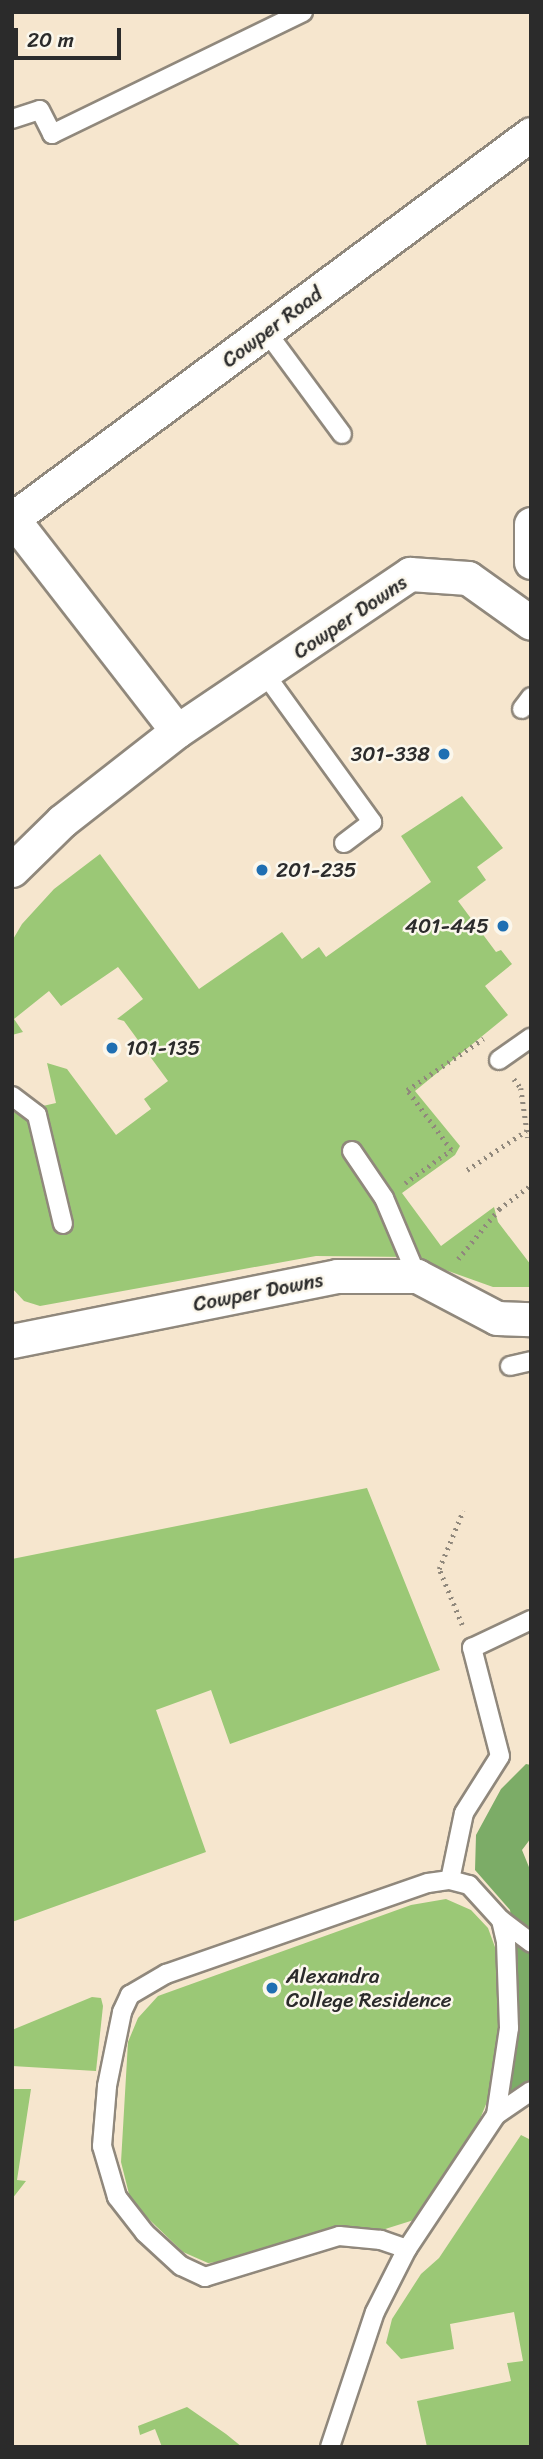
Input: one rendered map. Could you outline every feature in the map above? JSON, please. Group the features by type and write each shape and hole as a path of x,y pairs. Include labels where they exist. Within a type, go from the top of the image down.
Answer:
{"street":[{"name":"Cowper Road","path":"12,518 531,134"},
{"path":"12,518 177,731"},
{"path":"531,524 531,562"},
{"name":"Cowper Downs","path":"12,870 62,821 177,731 410,574 468,578 531,623"},
{"name":"Cowper Downs","path":"12,1341 337,1276 417,1276 497,1318 531,1319"}],"lane":[{"path":"12,119 40,110 52,134 303,12"},
{"path":"266,331 342,435"},
{"path":"265,674 372,822 344,843"},
{"path":"499,1060 531,1038"},
{"path":"12,1096 37,1115 64,1224"},
{"path":"352,1151 384,1198 417,1276"},
{"path":"510,1366 531,1361"},
{"path":"450,1880 464,1813 500,1756 472,1648 531,1620"},
{"path":"407,2249 381,2239 339,2236 205,2277 181,2266 145,2233 117,2197 102,2146 107,2086 122,2012 130,1995 166,1974 428,1883 450,1880 469,1885 501,1920 531,1943"},
{"path":"496,2115 509,2028 509,1979 501,1920"},
{"path":"330,2447 375,2312 407,2249 496,2115 531,2091"}],"path":[{"path":"384,1198 451,1150 407,1090 481,1037 522,1088 526,1131 530,1139"},
{"path":"467,1170 526,1131"},
{"path":"417,1276 454,1264 499,1209 531,1185"},
{"path":"463,1511 439,1569 472,1648"}],"green space":[{"path":"462,796 503,848 477,867 486,880 458,901 496,952 501,950 512,964 485,986 508,1015 415,1091 460,1146 455,1155 402,1193 441,1246 494,1207 498,1222 531,1265 531,1287 493,1287 409,1257 316,1256 40,1306 24,1301 12,1288 12,1113 56,1103 47,1063 67,1069 116,1135 151,1109 144,1099 168,1081 124,1021 117,1019 143,999 118,967 61,1006 49,991 14,1019 23,1032 12,1035 12,941 22,924 54,889 100,854 199,989 282,932 302,959 319,947 326,957 431,882 401,836"},
{"path":"367,1488 440,1670 230,1744 211,1690 156,1710 206,1852 12,1922 12,1559"},
{"path":"526,1764 531,1765 531,1838 522,1850 531,1872 531,2081 507,2096 518,2014 518,1963 510,1910 475,1870 476,1835 501,1789"},
{"path":"446,1899 471,1910 488,1928 499,1958 500,2031 495,2082 478,2124 417,2219 382,2230 333,2229 241,2260 208,2263 183,2252 131,2202 121,2162 128,2042 138,2018 158,1996 411,1905"},
{"path":"92,1997 101,1998 103,2006 96,2071 12,2066 12,2030"},
{"path":"12,2089 31,2089 17,2180 26,2181 12,2199"},
{"path":"521,2135 531,2140 531,2447 427,2447 417,2401 511,2381 507,2363 523,2361 514,2312 450,2324 454,2349 401,2359 386,2343 392,2319 421,2274 439,2258"},
{"path":"187,2407 242,2447 162,2447 155,2429 140,2435 138,2426"}],"place":[{"name":"301-338","path":"444,754"},
{"name":"201-235","path":"262,870"},
{"name":"401-445","path":"503,926"},
{"name":"101-135","path":"112,1048"},
{"name":"Alexandra College Residence","path":"272,1988"}]}
